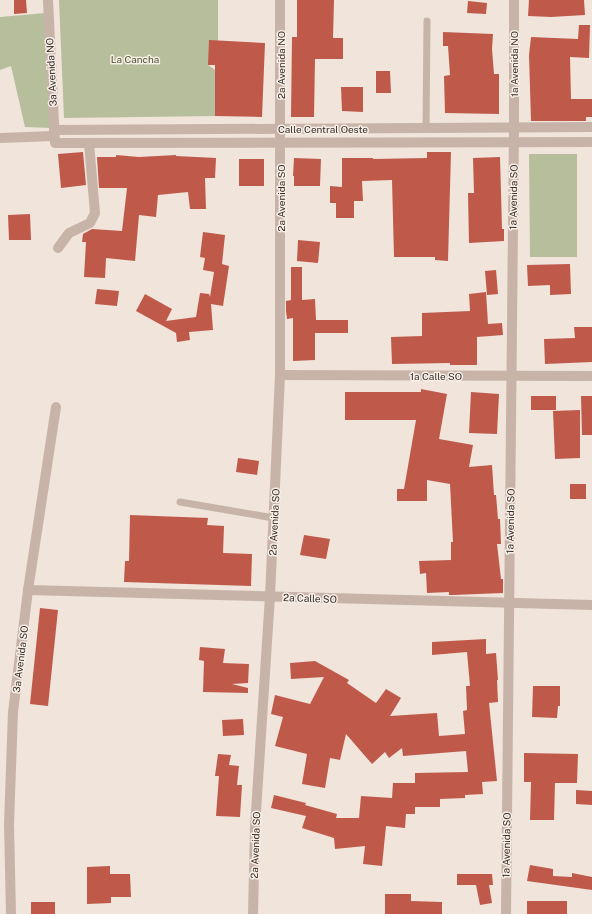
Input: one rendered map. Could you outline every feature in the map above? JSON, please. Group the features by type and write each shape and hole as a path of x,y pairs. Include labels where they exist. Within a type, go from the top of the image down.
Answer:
{"street":[{"name":"3a Avenida NO","path":"48,0 54,137"},
{"name":"2a Avenida NO","path":"280,0 281,129"},
{"name":"1a Avenida NO","path":"514,0 514,128"},
{"name":"Calle Central Oeste","path":"0,138 281,129 592,127"},
{"name":"1a Avenida SO","path":"506,914 514,128"},
{"name":"2a Avenida SO","path":"253,914 255,827 270,596 280,375 281,129"},
{"path":"54,137 89,143 592,142"},
{"path":"58,248 68,233 90,224 95,213 89,143"},
{"name":"1a Calle SO","path":"280,375 592,376"},
{"name":"3a Avenida SO","path":"11,914 9,824 13,712 28,590 56,407"},
{"name":"2a Calle SO","path":"28,590 592,605"}],"lane":[{"path":"426,128 427,21"},
{"path":"180,502 274,518"}],"green space":[{"name":"La Cancha","path":"59,0 218,0 218,41 208,65 215,70 215,116 64,118"},
{"path":"46,13 51,128 25,127 11,66 0,70 0,17"},
{"path":"529,154 577,154 577,257 530,257"}],"building":[{"path":"14,0 26,0 27,13 14,14"},
{"path":"297,0 334,0 333,38 343,38 343,59 315,59 314,117 291,117 292,37 297,37"},
{"path":"529,0 584,0 585,15 551,17 528,16"},
{"path":"468,1 487,3 486,14 467,13"},
{"path":"579,25 590,25 589,58 570,57 571,99 592,99 592,117 586,117 586,121 531,121 529,55 531,37 578,39"},
{"path":"443,32 493,34 492,49 494,74 499,74 499,114 445,113 444,76 450,75 448,46 443,46"},
{"path":"209,40 265,43 262,117 215,116 215,65 208,65"},
{"path":"376,71 390,71 391,93 376,93"},
{"path":"341,87 363,87 363,112 342,111"},
{"path":"83,152 86,185 61,188 58,154"},
{"path":"427,152 451,152 448,261 435,260 435,257 394,257 392,180 362,181 363,201 354,201 354,218 336,218 336,203 330,203 330,186 342,187 342,158 427,158"},
{"path":"116,155 139,157 176,155 216,158 215,178 205,178 206,209 190,209 188,192 158,195 156,217 139,215 135,261 106,258 105,278 84,277 86,242 82,242 83,234 92,229 122,231 127,188 99,188 97,157 116,157"},
{"path":"500,157 502,229 504,229 504,241 469,243 468,193 474,193 473,158"},
{"path":"294,158 321,159 320,186 294,186"},
{"path":"239,159 264,159 264,186 239,186"},
{"path":"30,214 31,240 9,240 8,215"},
{"path":"203,232 225,235 222,264 229,266 223,306 211,304 213,330 189,332 190,340 177,342 176,333 136,311 145,294 172,309 166,321 196,317 200,293 209,294 210,297 214,272 203,270 205,258 200,257"},
{"path":"298,240 320,242 318,263 297,261"},
{"path":"570,264 571,294 550,295 550,285 528,286 527,265"},
{"path":"291,267 302,267 302,300 315,299 316,320 348,320 348,333 315,333 315,360 293,361 293,318 287,319 286,311 286,301 291,300"},
{"path":"496,270 498,294 487,295 485,271"},
{"path":"97,289 119,291 117,306 95,304"},
{"path":"486,292 488,324 502,323 503,335 477,337 477,365 450,365 450,363 392,364 391,337 422,336 422,313 470,311 469,294"},
{"path":"574,327 592,327 592,362 545,364 544,339 575,338"},
{"path":"421,389 447,394 439,439 473,445 469,467 492,465 494,495 496,495 498,519 500,519 501,544 497,544 501,579 503,579 503,593 449,595 449,592 427,593 426,573 420,574 419,561 451,560 451,542 453,542 450,484 427,480 427,501 397,501 397,489 404,489 416,420 345,420 345,392 421,392"},
{"path":"471,392 499,394 497,434 469,433"},
{"path":"531,396 556,396 556,410 531,410"},
{"path":"581,396 592,396 592,435 582,435"},
{"path":"580,410 580,458 555,459 553,411"},
{"path":"238,458 259,461 257,475 236,472"},
{"path":"570,484 586,484 586,499 570,499"},
{"path":"130,515 208,518 207,525 224,526 223,553 252,554 251,586 124,582 125,561 129,561"},
{"path":"304,535 330,539 326,559 300,555"},
{"path":"40,608 58,610 48,706 30,704"},
{"path":"486,639 486,654 496,653 498,702 489,703 497,781 482,782 483,794 465,795 465,798 440,799 440,807 415,807 415,814 406,814 405,828 386,826 382,866 363,864 365,846 335,849 334,838 302,828 306,816 271,808 274,795 306,803 305,805 337,814 336,818 359,818 361,796 392,798 393,783 415,783 415,773 468,772 466,751 403,756 402,748 389,758 385,752 372,764 346,734 340,760 330,758 325,788 302,784 307,754 275,746 283,717 271,714 275,695 310,704 324,677 291,679 290,663 315,661 349,680 347,683 376,703 386,689 401,698 390,716 437,713 439,736 465,734 463,711 467,710 466,686 470,686 467,652 432,655 432,642"},
{"path":"200,647 225,649 223,663 249,664 248,683 232,684 248,688 248,693 203,692 204,661 199,660"},
{"path":"533,686 560,686 560,706 558,706 557,718 532,717"},
{"path":"243,719 244,735 223,736 222,720"},
{"path":"524,753 578,754 577,783 555,783 554,820 530,820 531,782 524,782"},
{"path":"218,754 231,755 229,765 239,766 237,785 242,785 240,817 216,816 219,776 215,776"},
{"path":"576,790 592,791 592,805 576,804"},
{"path":"530,865 553,869 553,876 572,877 572,873 592,877 592,890 527,881"},
{"path":"110,866 110,874 130,874 131,897 111,897 111,903 87,904 87,867"},
{"path":"457,874 492,874 493,885 489,885 492,903 480,905 476,885 457,885"},
{"path":"385,894 411,894 411,901 442,902 442,914 385,914"},
{"path":"527,901 567,901 567,914 527,914"},
{"path":"31,902 55,902 55,914 31,914"}]}
